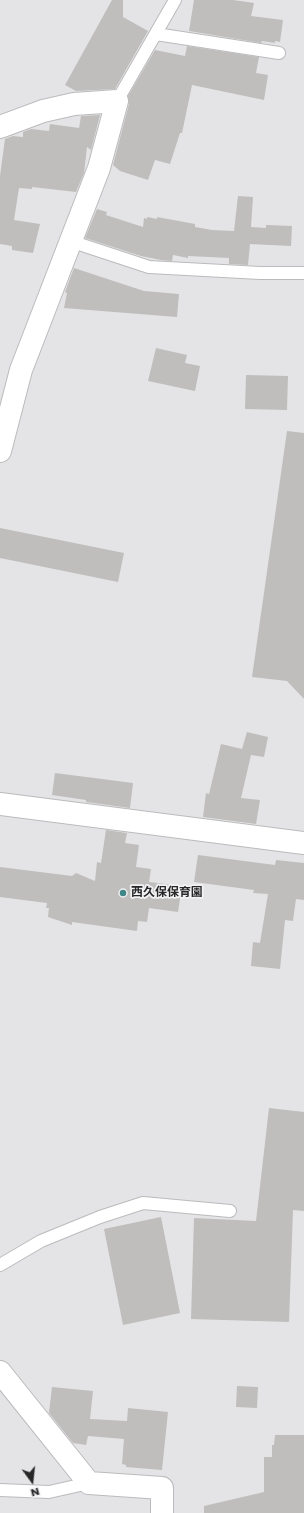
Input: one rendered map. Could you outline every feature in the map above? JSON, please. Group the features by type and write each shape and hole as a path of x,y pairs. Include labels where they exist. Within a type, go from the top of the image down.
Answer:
{"street":[{"path":"0,127 43,111 74,104 117,101 99,168 21,370 4,422 0,451"},
{"path":"0,804 304,843"},
{"path":"0,1372 90,1483 162,1488 162,1513"}],"lane":[{"path":"117,101 175,0"},
{"path":"156,34 279,53"},
{"path":"70,241 149,267 260,273 304,273"},
{"path":"0,1265 41,1240 100,1217 143,1203 230,1211"},
{"path":"0,1490 49,1492 90,1483"}],"building":[{"path":"112,0 123,0 123,17 148,31 115,89 76,91 65,85"},
{"path":"194,0 233,0 254,3 251,16 283,20 280,42 275,41 275,43 262,41 261,43 189,31"},
{"path":"187,46 259,57 256,73 268,75 264,100 192,85 182,133 180,133 170,164 155,160 148,180 120,171 113,165 129,104 128,96 155,50 185,56"},
{"path":"100,115 91,150 87,147 84,173 76,192 32,187 32,189 19,188 14,220 40,224 33,253 12,250 12,246 0,244 0,176 5,139 13,136 23,137 23,132 31,129 49,131 50,124 79,128 81,116"},
{"path":"238,196 253,197 251,227 266,228 266,225 292,226 291,246 250,244 248,265 229,264 229,258 188,256 188,258 173,255 172,261 161,260 141,256 85,238 97,209 107,212 106,215 143,227 144,218 147,219 147,217 157,219 157,217 195,224 195,227 212,230 234,231"},
{"path":"74,268 144,291 179,294 177,317 64,308 67,293 65,292"},
{"path":"156,348 187,355 185,363 200,366 195,391 148,381"},
{"path":"246,375 288,376 287,410 245,409"},
{"path":"287,431 304,433 304,699 287,681 252,677"},
{"path":"0,528 124,553 118,582 0,558"},
{"path":"247,732 268,737 264,757 251,755 241,798 260,800 256,824 203,817 206,793 209,794 221,744 242,749"},
{"path":"55,773 133,783 130,808 86,802 86,800 52,795"},
{"path":"106,830 127,833 125,843 139,845 136,867 151,869 149,882 182,886 178,912 149,908 147,922 138,921 137,931 72,922 72,925 48,917 49,908 46,908 47,903 0,897 0,867 72,876 76,873 95,881 97,862 101,863"},
{"path":"198,855 275,865 276,860 304,863 304,900 296,899 293,921 285,920 280,969 251,966 253,942 260,943 268,894 253,893 254,890 194,882"},
{"path":"269,1108 304,1112 304,1211 293,1210 289,1322 191,1319 194,1218 256,1221"},
{"path":"161,1217 180,1313 123,1325 104,1229"},
{"path":"237,1386 258,1387 257,1408 236,1407"},
{"path":"52,1387 93,1391 90,1419 127,1421 128,1408 168,1412 162,1470 126,1467 126,1465 122,1464 124,1439 88,1436 86,1445 73,1443 49,1413"},
{"path":"275,1435 304,1435 304,1513 204,1513 204,1506 264,1492 264,1457 272,1457 272,1445 274,1445"}],"place":[{"name":"西久保保育園","path":"123,893"}]}
